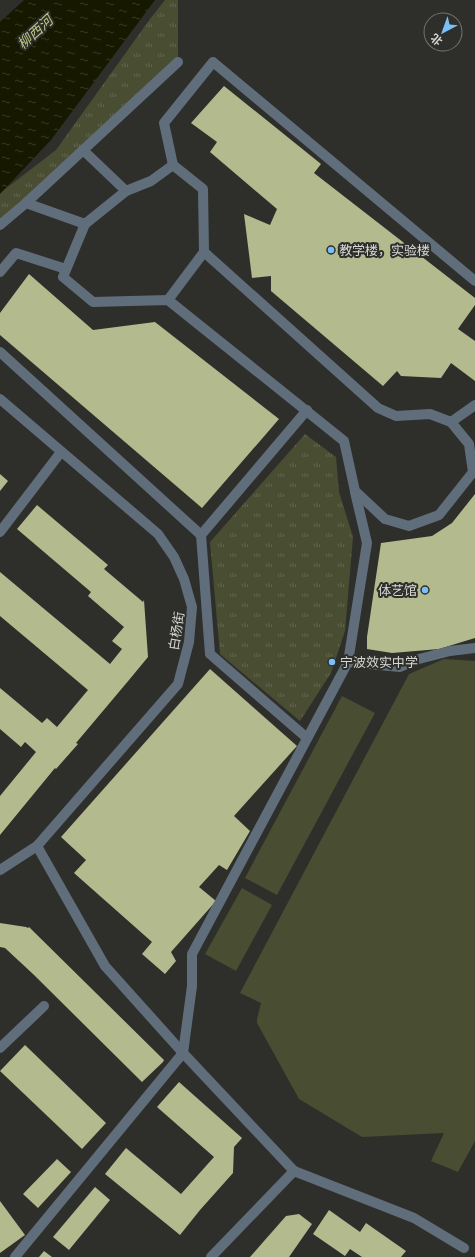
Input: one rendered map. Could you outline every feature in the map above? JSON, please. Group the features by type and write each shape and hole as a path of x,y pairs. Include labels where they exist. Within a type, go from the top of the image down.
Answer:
{"street":[{"path":"0,225 26,203 178,62"},
{"path":"168,300 204,252 203,189 173,165 164,123 212,62 475,281"},
{"path":"83,150 126,191"},
{"path":"15,1257 183,1053 192,986 192,954 348,662 367,543 344,441 168,300 93,302 63,278 85,224 126,191 151,181 173,165"},
{"path":"26,203 85,224"},
{"path":"204,252 378,408 396,416 430,414 451,422 469,444 473,472 439,515 409,526 384,519 355,491"},
{"path":"0,272 16,254 66,269"},
{"path":"0,352 201,535 210,654 307,738"},
{"name":"白杨街","path":"0,399 158,534 174,557 184,579 192,608 189,642 178,684 37,846 0,870"},
{"path":"451,422 475,405"},
{"path":"201,535 307,410"},
{"path":"0,532 61,452"},
{"path":"348,662 400,667 419,659 450,651 475,648"},
{"path":"37,846 105,966 183,1053 294,1171 414,1218 464,1248"},
{"path":"0,1048 44,1006"},
{"path":"211,1257 294,1171"}],"green space":[{"path":"165,0 178,0 178,62 0,221 0,193 56,150"},
{"path":"305,434 336,457 339,492 353,537 345,631 331,673 300,721 220,654 210,542"},
{"path":"444,659 475,661 475,1141 458,1172 431,1161 444,1133 362,1137 299,1099 257,1023 261,1003 240,993 409,674"},
{"path":"342,696 375,713 277,895 245,878"},
{"path":"242,888 272,905 236,971 205,954"}],"water":[{"name":"柳西河","path":"24,0 155,0 51,140 0,194 0,22"}],"building":[{"name":"教学楼，实验楼","path":"224,86 321,164 314,173 475,298 475,305 458,329 475,341 475,381 451,363 441,378 401,376 397,371 383,386 271,291 271,276 252,278 244,214 270,225 277,209 210,152 217,142 191,123"},
{"path":"29,274 93,330 155,322 279,419 202,508 0,335 0,313"},
{"path":"0,474 8,481 0,491"},
{"name":"体艺馆","path":"475,494 475,638 439,649 392,653 367,649 367,637 381,543 432,536 452,523"},
{"path":"37,505 108,565 104,569 143,602 144,600 148,657 76,743 78,744 56,769 55,768 0,835 0,796 36,752 25,742 21,747 0,729 0,688 42,723 47,718 57,727 88,690 0,616 0,572 110,664 122,649 112,641 124,627 88,596 91,592 17,529"},
{"path":"210,669 297,746 234,816 250,831 227,870 219,865 199,887 216,901 171,952 176,961 165,974 142,954 152,942 74,873 86,860 61,837"},
{"path":"0,923 29,927 164,1060 163,1062 142,1082 33,974 5,948 0,947"},
{"path":"25,1045 106,1123 82,1149 0,1071"},
{"path":"179,1082 242,1138 234,1147 233,1173 180,1235 105,1174 126,1148 181,1194 214,1157 157,1107"},
{"path":"57,1159 71,1172 38,1208 23,1194"},
{"path":"95,1187 110,1200 69,1250 53,1237"},
{"path":"0,1201 25,1235 0,1253"},
{"path":"329,1210 360,1232 366,1223 406,1251 401,1257 362,1257 350,1249 345,1256 313,1234"},
{"path":"299,1214 312,1224 289,1257 250,1257 286,1216"},
{"path":"44,1251 52,1257 39,1257"}],"place":[{"name":"教学楼，实验楼","path":"331,250"},
{"name":"体艺馆","path":"425,590"},
{"name":"宁波效实中学","path":"332,662"}]}
